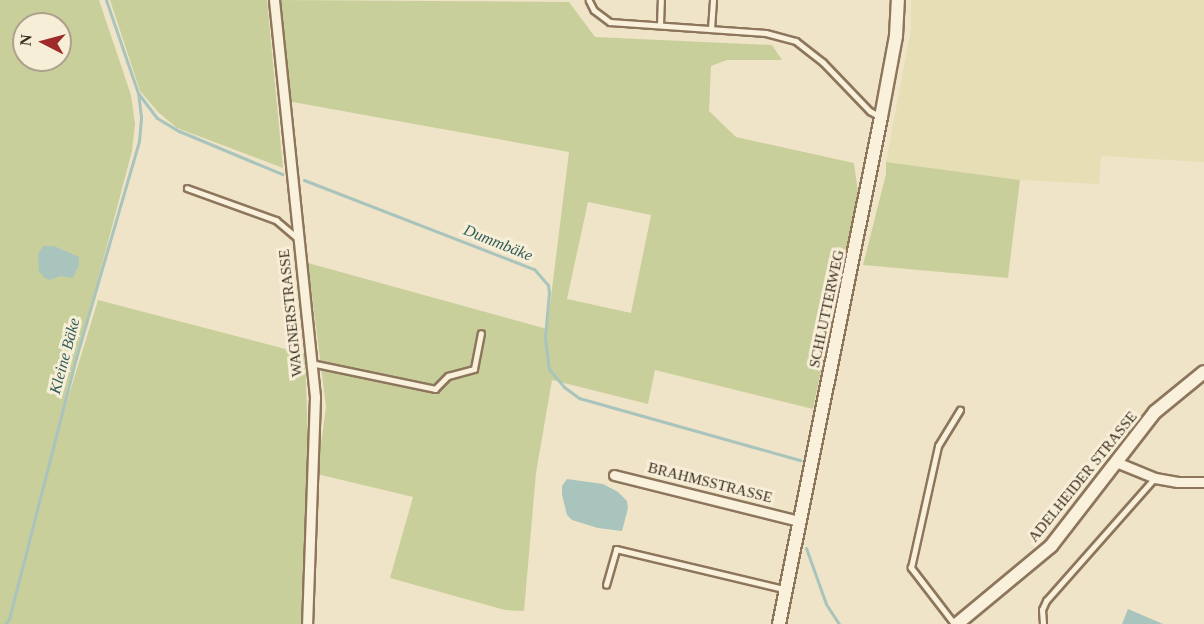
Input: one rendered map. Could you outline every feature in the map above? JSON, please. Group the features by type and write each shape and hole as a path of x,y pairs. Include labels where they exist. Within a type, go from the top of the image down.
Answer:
{"street":[{"name":"WAGNERSTRASSE","path":"274,0 315,397 307,624"},
{"name":"SCHLUTTERWEG","path":"779,624 881,117 896,36 898,0"},
{"name":"ADELHEIDER STRASSE","path":"956,624 1051,546 1155,412 1204,372"},
{"path":"1116,462 1155,478 1178,482 1204,482"},
{"name":"BRAHMSSTRASSE","path":"614,475 799,521"}],"lane":[{"path":"589,0 594,10 610,22 766,33 796,41 822,62 870,111 881,117"},
{"path":"660,25 661,0"},
{"path":"711,29 713,0"},
{"path":"187,188 276,220 298,238"},
{"path":"311,363 435,389 448,376 474,369 482,334"},
{"path":"956,624 911,568 938,446 960,410"},
{"path":"1043,624 1042,610 1046,601 1155,478"},
{"path":"606,585 616,549 786,589"}],"shaded area":[{"path":"911,0 1204,0 1204,162 1101,156 1099,184 1020,180 886,162 911,29"}],"green space":[{"path":"0,0 99,0 131,95 135,124 132,151 60,424 98,300 305,354 309,472 302,624 0,624"},
{"path":"110,0 267,0 283,168 177,128 158,112 140,91"},
{"path":"278,0 569,2 595,37 772,45 782,60 727,60 711,66 709,111 736,137 854,163 858,192 813,409 655,370 648,404 552,380 536,473 524,611 505,610 390,578 413,497 317,474 326,407 308,263 547,329 569,152 287,101","holes":["588,202 651,215 631,313 567,299"]},
{"path":"886,162 1020,180 1008,278 863,265 886,174"}],"water":[{"path":"43,246 54,246 79,257 79,265 73,278 60,276 50,280 39,272 38,254"},
{"path":"567,479 603,484 618,492 627,501 628,508 622,531 598,528 572,520 567,515 562,495 562,486"},
{"path":"1128,609 1163,624 1122,624"}],"waterway":[{"name":"Dummbäke","path":"106,0 138,93 157,118 179,131 282,174"},
{"name":"Kleine Bäke","path":"5,624 9,619 76,358 139,141 141,117 138,93"},
{"name":"Dummbäke","path":"304,180 534,269 548,285 545,338 549,369 564,387 579,398 800,460"},
{"name":"Dummbäke","path":"806,548 826,604 839,624"}]}
